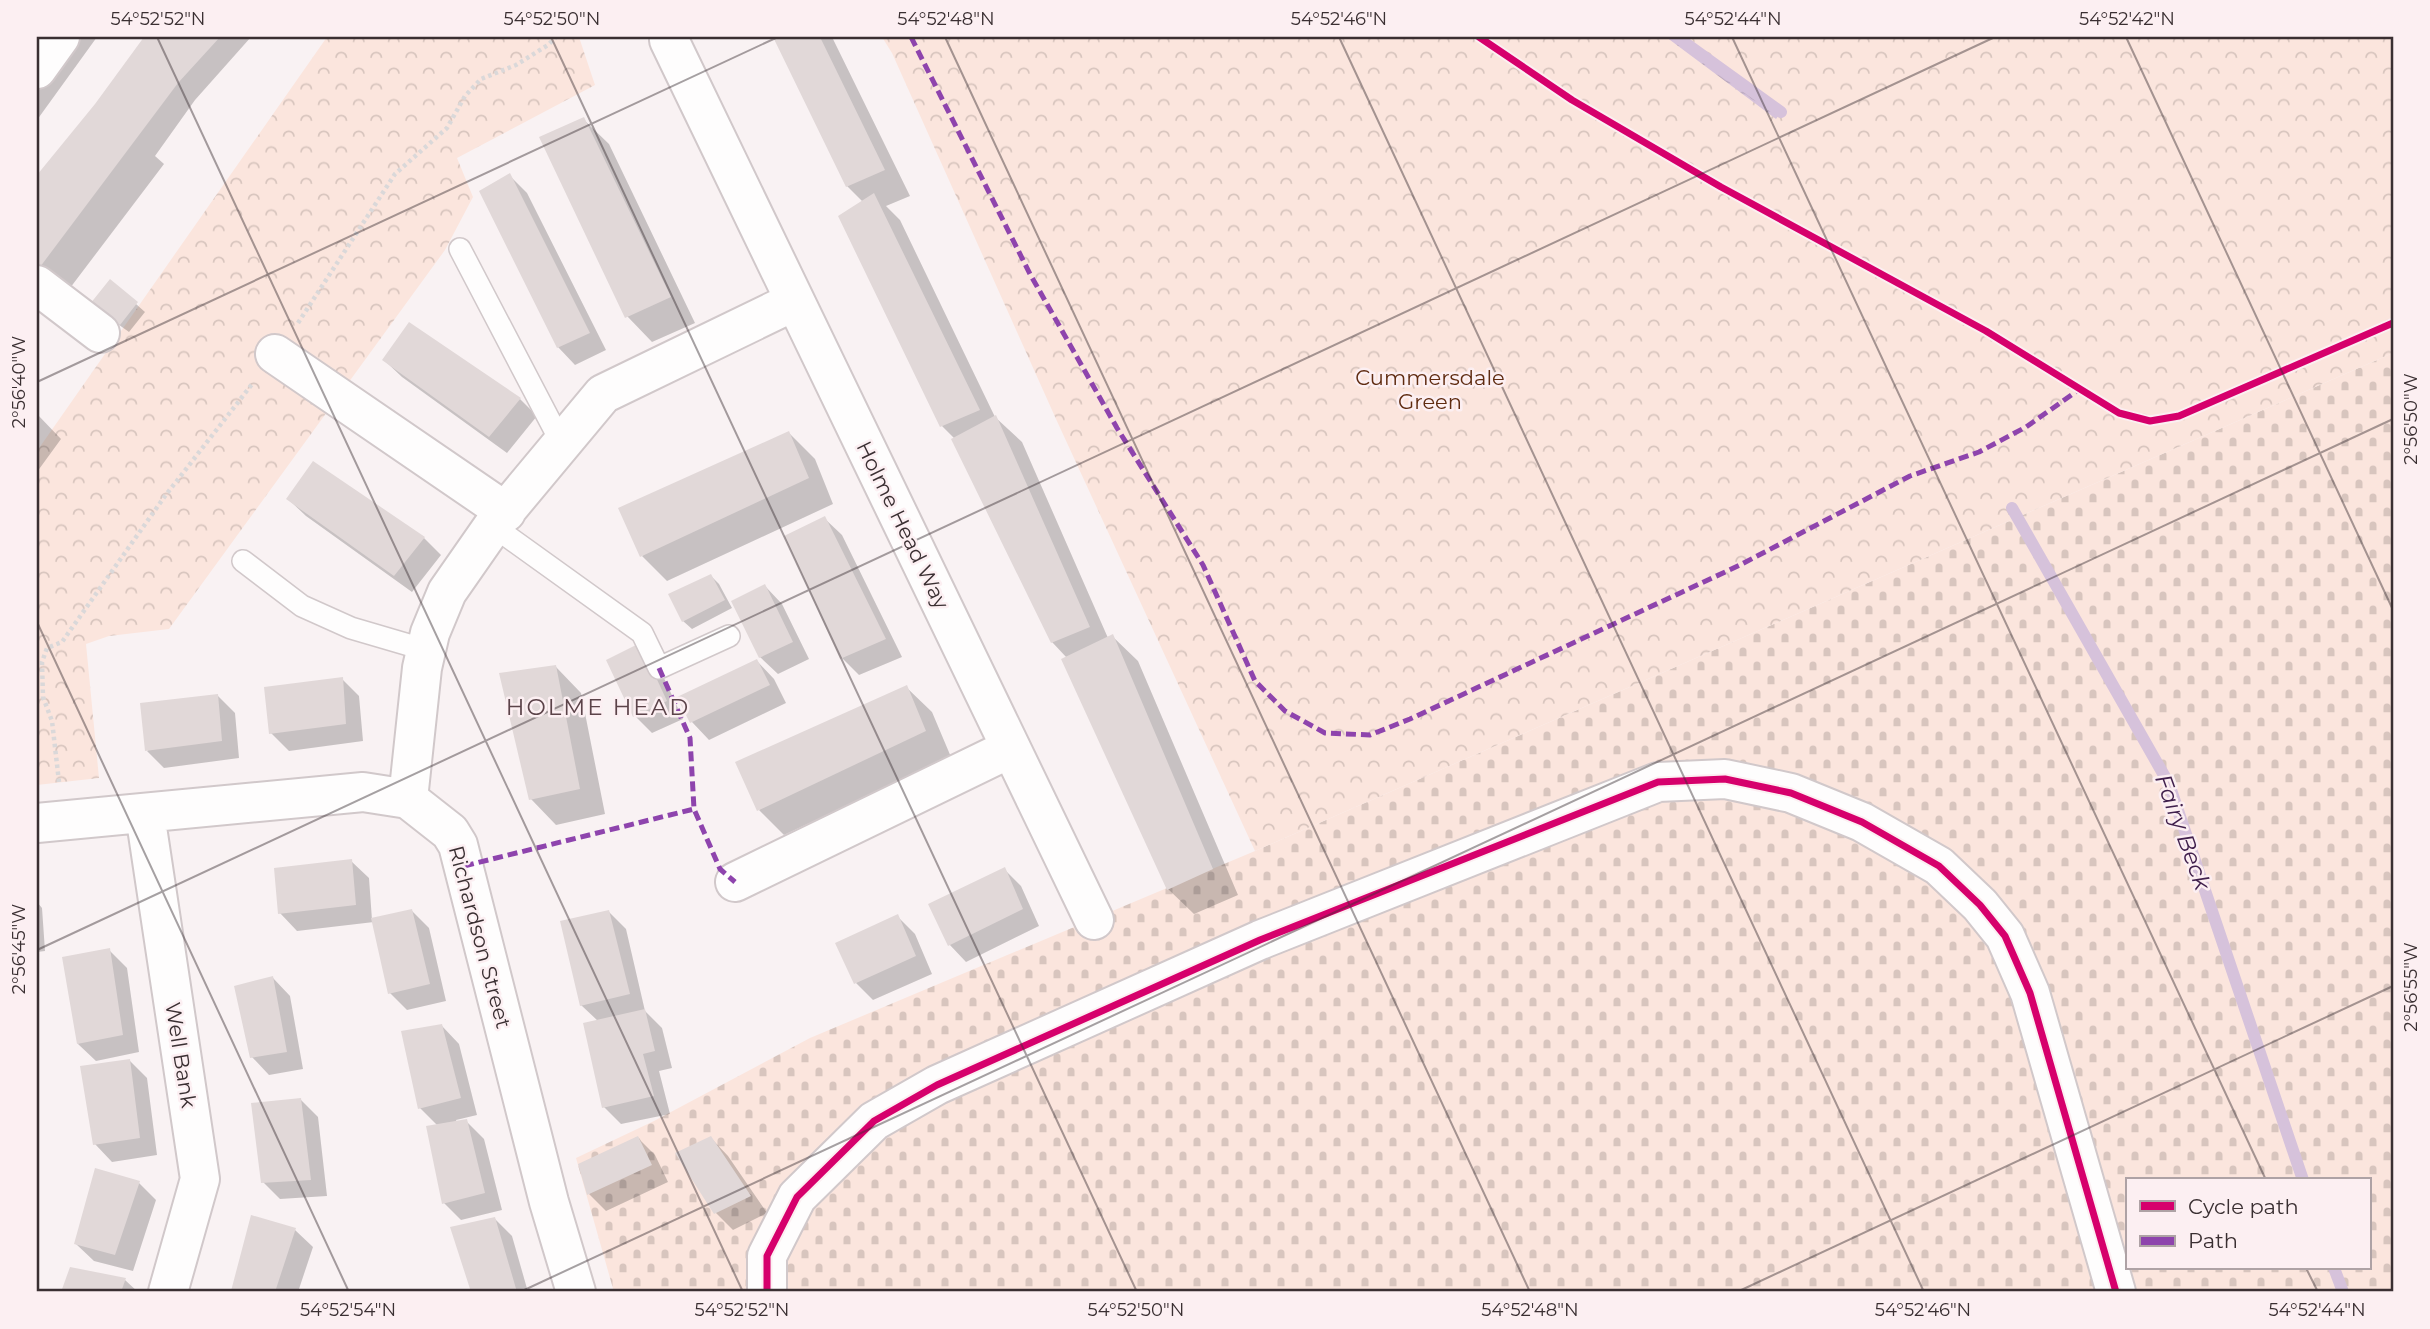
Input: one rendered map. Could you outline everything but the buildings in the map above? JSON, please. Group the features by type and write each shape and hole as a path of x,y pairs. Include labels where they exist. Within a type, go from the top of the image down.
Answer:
{"street":[{"path":"37,69 60,37"},
{"name":"Holme Head Way","path":"668,40 1094,920"},
{"path":"37,285 100,333"},
{"path":"408,799 422,668 430,633 447,592 499,519 603,394 796,301"},
{"path":"275,354 499,519"},
{"path":"735,882 1011,748"},
{"path":"767,1292 767,1256 797,1197 874,1121 937,1085 1260,940 1658,782 1725,779 1791,793 1862,822 1939,866 1980,905 2006,936 2030,993 2116,1292"},
{"name":"Richardson Street","path":"50,822 363,792 408,799 450,832 458,845 548,1202 576,1292"},
{"name":"Well Bank","path":"145,814 200,1179 168,1292"}],"lane":[{"path":"460,249 562,444"},
{"path":"499,519 642,633 659,668 729,636"},
{"path":"243,561 302,606 351,628 426,650"}],"path":[{"path":"50,822 52,721 43,697 42,662 47,648 62,642 165,496 306,312 395,174 447,128 465,96 481,79 516,65 556,37"}],"green space":[{"path":"327,37 579,37 595,85 457,158 473,197 445,250 169,629 109,636 86,644 99,778 37,785 37,451"},
{"name":"Cummersdale Green","path":"882,37 2393,37 2393,353 1255,851 1056,419 892,53"},
{"path":"2393,353 2393,1292 614,1292 576,1158 654,1121 810,1038 1255,851"}],"water":[{"path":"1666,37 1677,37 1781,112 1776,119"}],"waterway":[{"name":"Fairy Beck","path":"1677,37 1781,112"},
{"name":"Fairy Beck","path":"2012,508 2169,784 2302,1178"},
{"name":"Fairy Beck","path":"2335,1270 2343,1292"}],"marked path":[{"path":"911,37 1030,274 1117,428 1203,565 1255,681 1285,711 1325,733 1370,735 1410,719 1740,565 1910,476 1979,452 2026,427 2080,389"},
{"path":"659,668 690,738 694,809 720,869 735,882"},
{"path":"464,866 694,809"}],"cycle path":[{"path":"1479,37 1572,100 1721,187 1986,331 2119,413 2150,421 2179,416 2393,323"},
{"path":"767,1292 767,1256 797,1197 874,1121 937,1085 1260,940 1658,782 1725,779 1791,793 1862,822 1939,866 1980,905 2005,936 2030,993 2116,1292"}],"district":[{"name":"HOLME HEAD","path":"598,707"}]}
